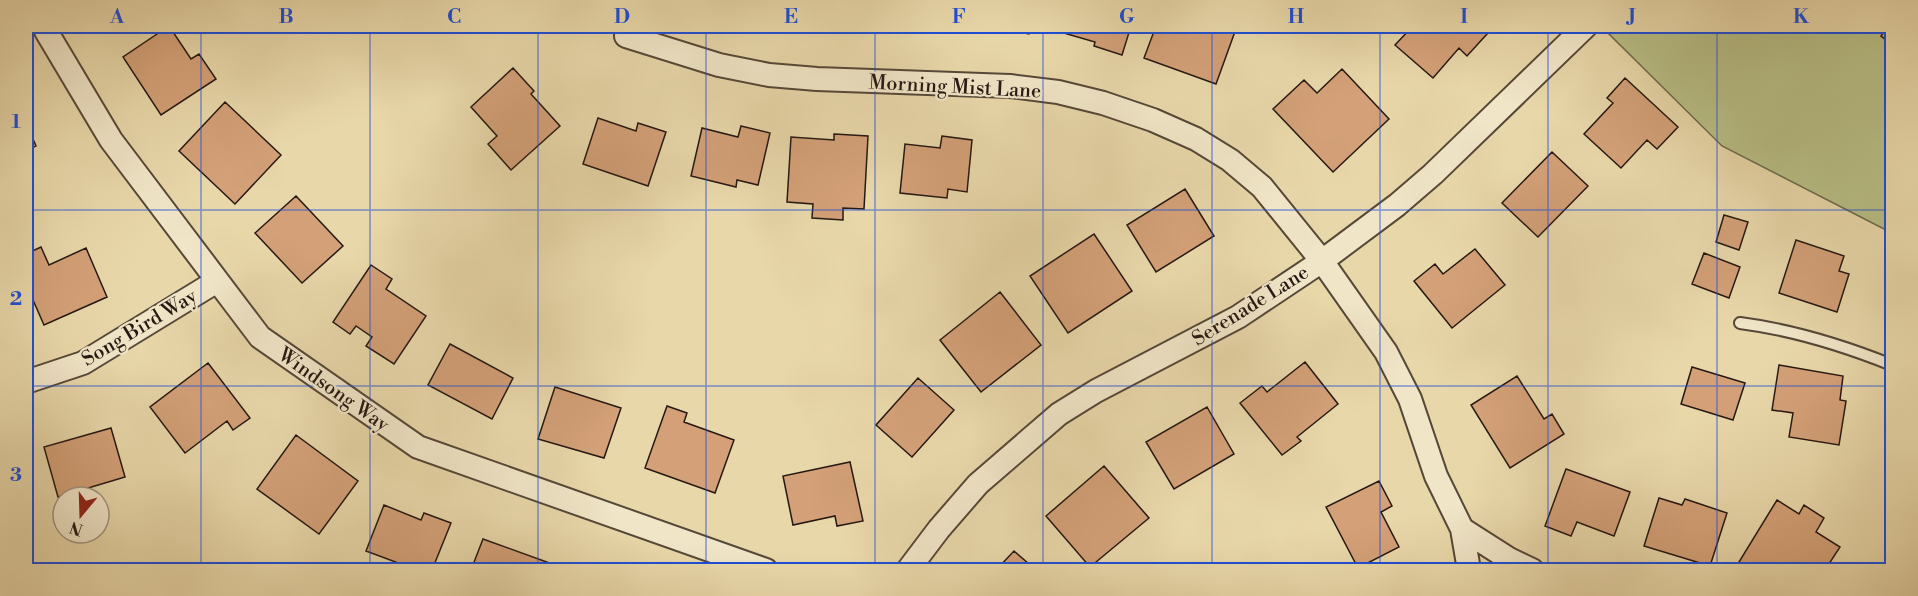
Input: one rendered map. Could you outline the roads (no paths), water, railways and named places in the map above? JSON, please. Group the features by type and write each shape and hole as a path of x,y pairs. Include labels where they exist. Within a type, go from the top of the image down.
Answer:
{"street":[{"name":"Windsong Way","path":"45,26 111,140 260,337 418,447 766,570"},
{"name":"Serenade Lane","path":"908,570 939,529 978,484 1059,414 1096,391 1238,317 1322,261 1397,205 1433,174 1586,26"},
{"name":"Morning Mist Lane","path":"626,36 719,65 769,75 816,79 1010,86 1058,92 1103,103 1153,120 1196,139 1230,160 1262,187 1322,261 1386,352 1410,399 1436,476 1462,529 1469,570"},
{"name":"Song Bird Way","path":"26,382 83,363 217,281"},
{"path":"1462,529 1509,559 1532,570"}],"lane":[{"path":"1740,323 1783,329 1854,350 1893,365"}]}
